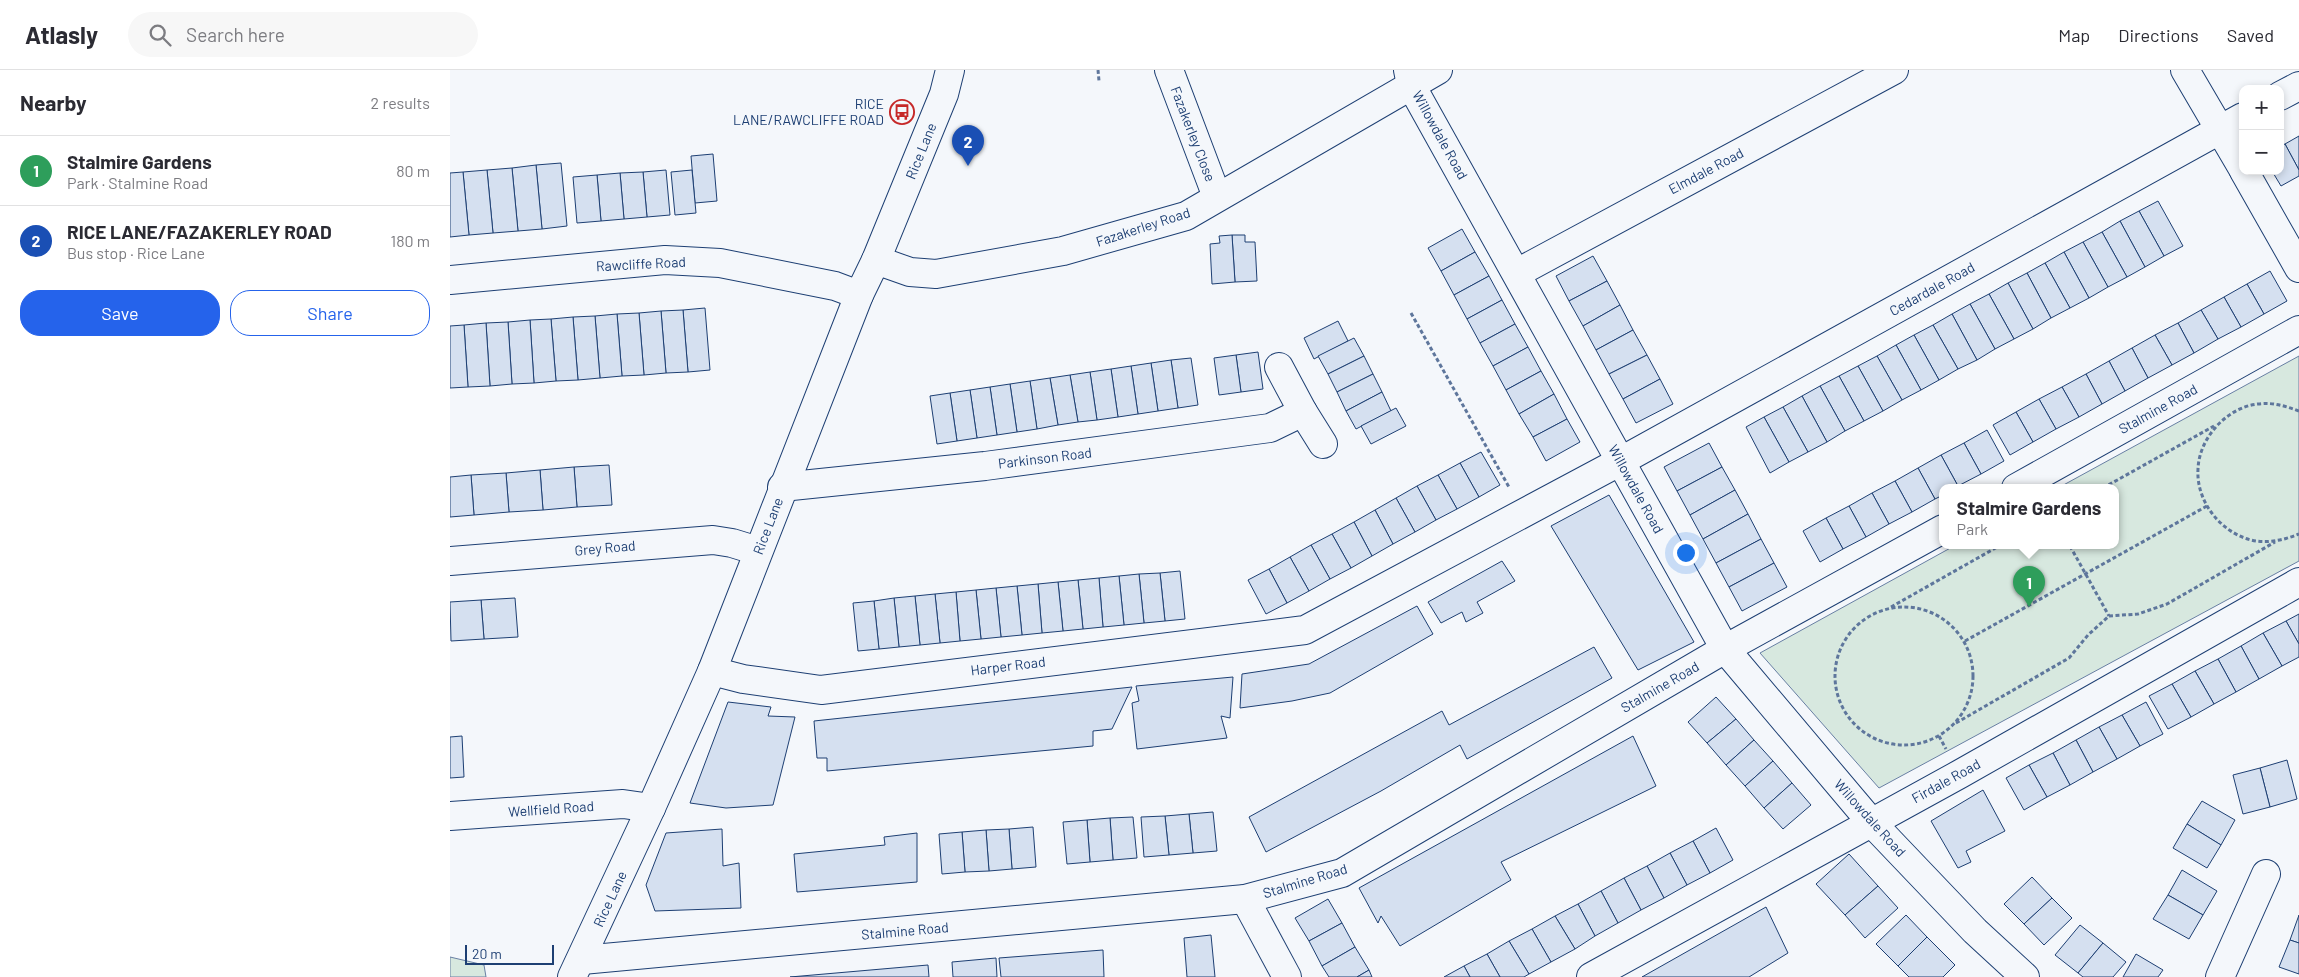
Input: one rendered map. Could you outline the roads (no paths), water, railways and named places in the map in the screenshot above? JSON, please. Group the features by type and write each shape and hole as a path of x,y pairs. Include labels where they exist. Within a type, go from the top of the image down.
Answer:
{"main road":[{"name":"Rice Lane","path":"577,968 712,671 782,487 859,295 876,260 944,94 950,70"},
{"name":"Fazakerley Close","path":"1168,70 1217,197"},
{"name":"Fazakerley Road","path":"876,260 910,272 936,274 1063,251 1186,216 1410,77 1438,70"},
{"name":"Elmdale Road","path":"1517,273 1894,70"},
{"path":"2185,70 2231,123 2239,154"},
{"name":"Willowdale Road","path":"1410,77 1725,649 1871,822 1975,931 2025,977"},
{"path":"2284,94 2299,86"},
{"name":"Cedardale Road","path":"1304,630 1621,461 2231,123"},
{"path":"2246,175 2299,268"},
{"name":"Rawcliffe Road","path":"450,280 665,260 720,263 835,286 859,295"},
{"name":"Stalmine Road","path":"2023,484 2299,330"},
{"path":"1279,367 1323,444"},
{"name":"Parkinson Road","path":"782,487 985,466 1270,428 1303,412"},
{"name":"Stalmine Road","path":"577,968 1245,899 1342,873 1725,649 1939,531"},
{"name":"Grey Road","path":"450,561 713,540 758,551"},
{"name":"Firdale Road","path":"1591,977 2299,582"},
{"name":"Harper Road","path":"712,671 743,679 821,690 1304,630"},
{"name":"Wellfield Road","path":"450,816 623,804 651,808"},
{"path":"2220,977 2266,874"},
{"path":"1245,899 1287,977"}],"place":[{"name":"RICE LANE/RAWCLIFFE ROAD","path":"902,112"},
{"name":"RICE LANE/FAZAKERLEY ROAD","path":"968,166"},
{"name":"Stalmire Gardens","path":"2029,607"}]}
